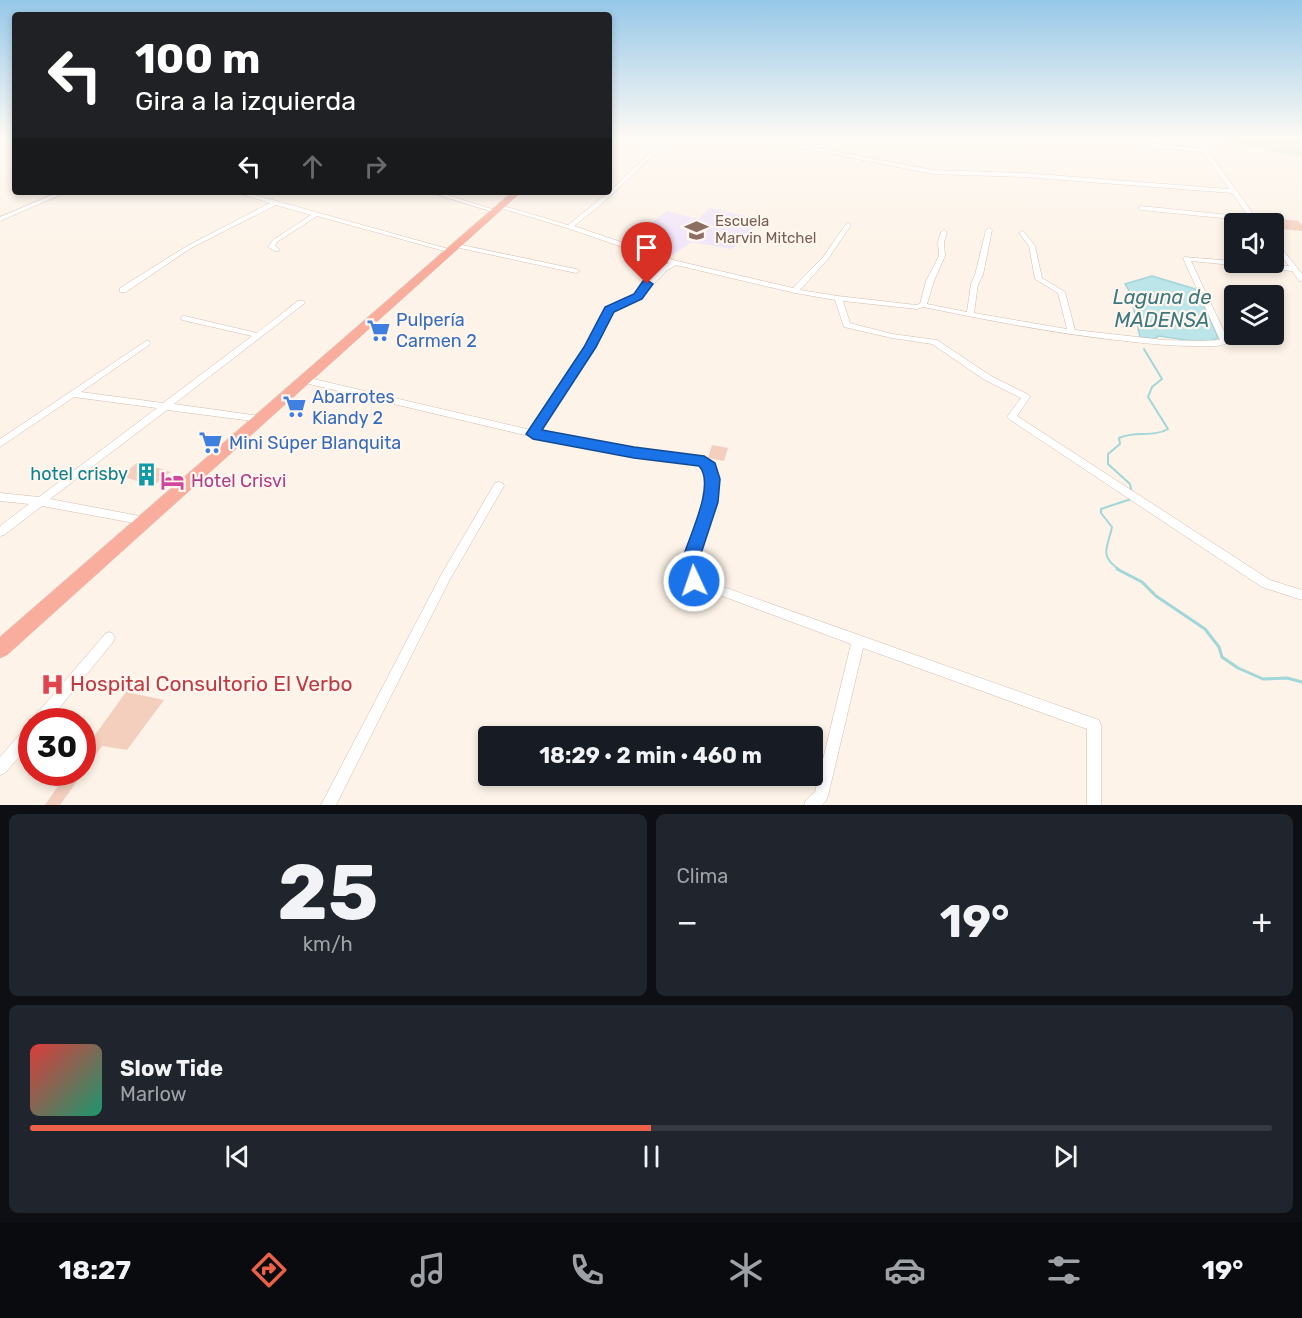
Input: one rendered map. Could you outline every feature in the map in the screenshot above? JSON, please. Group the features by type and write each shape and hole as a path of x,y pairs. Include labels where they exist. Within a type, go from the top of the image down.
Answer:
{"highway":[{"path":"0,649 514,195"}],"street":[{"path":"612,192 629,176"},
{"path":"1031,176 1232,191"},
{"path":"1221,176 1249,213"},
{"path":"0,219 57,195"},
{"path":"247,195 315,215 454,248 576,271"},
{"path":"444,195 569,226 675,263 795,291 917,307 923,305 1072,333 1165,342 1210,344 1225,342 1186,258 1300,275"},
{"path":"569,226 608,195"},
{"path":"123,290 189,247 275,203"},
{"path":"1141,208 1224,217"},
{"path":"277,250 271,247 275,241 315,215"},
{"path":"795,291 826,258 848,225"},
{"path":"970,315 974,303 975,280 979,275 988,230"},
{"path":"923,305 930,281 942,256 941,242 944,232"},
{"path":"1022,233 1032,246 1039,279 1060,292 1072,333"},
{"path":"1284,255 1300,275"},
{"path":"533,434 590,347 609,310 638,296 663,269 675,263"},
{"path":"838,298 848,325 891,336 934,342 988,378 1026,397 1012,417 1266,584 1302,595"},
{"path":"0,531 301,303"},
{"path":"185,318 257,335"},
{"path":"0,444 146,343"},
{"path":"305,380 533,434 704,462 709,466 712,479 710,502 688,566 694,581 1094,725 1094,805"},
{"path":"74,394 260,419"},
{"path":"328,805 445,578 499,486"},
{"path":"0,497 39,501 145,521"},
{"path":"51,708 109,638"},
{"path":"811,805 821,796 858,640"},
{"path":"0,768 18,747"}],"shaded area":[{"name":"Escuela Marvin Mitchel","path":"710,208 761,219 732,249 692,242 669,257 626,244 667,211 698,219"}],"water":[{"name":"Laguna de MADENSA","path":"1152,276 1195,289 1218,338 1208,342 1159,336 1154,339 1140,337 1130,292 1125,284"}],"building":[{"path":"1284,219 1298,221 1302,225 1302,231 1284,229"},
{"path":"712,445 728,448 724,461 708,458"},
{"name":"hotel crisby","path":"138,462 171,472 153,486 121,476"},
{"path":"126,692 164,700 127,750 102,746 96,754 96,734"},
{"path":"58,786 74,786 60,805 45,805"}],"waterway":[{"path":"1132,493 1130,484 1108,464 1108,454 1120,444 1119,438 1131,434 1162,432 1168,429 1148,397 1152,387 1162,379 1144,349"},
{"path":"1120,570 1107,556 1106,551 1112,527 1101,513 1101,509 1131,499"},
{"path":"1117,569 1142,582 1156,596 1205,629 1219,647 1222,657 1238,668 1263,679 1287,678 1302,682"}],"place":[{"name":"Escuela Marvin Mitchel","path":"697,230"},
{"name":"Pulpería Carmen 2","path":"378,330"},
{"name":"Abarrotes Kiandy 2","path":"294,407"},
{"name":"Mini Súper Blanquita","path":"211,443"},
{"name":"hotel crisby","path":"146,474"},
{"name":"Hotel Crisvi","path":"173,481"},
{"name":"Hospital Consultorio El Verbo","path":"52,684"}],"route":[{"path":"647,284 638,296 609,310 590,347 533,434 688,459 704,462 709,466 712,479 710,502 688,566 694,581"}]}
